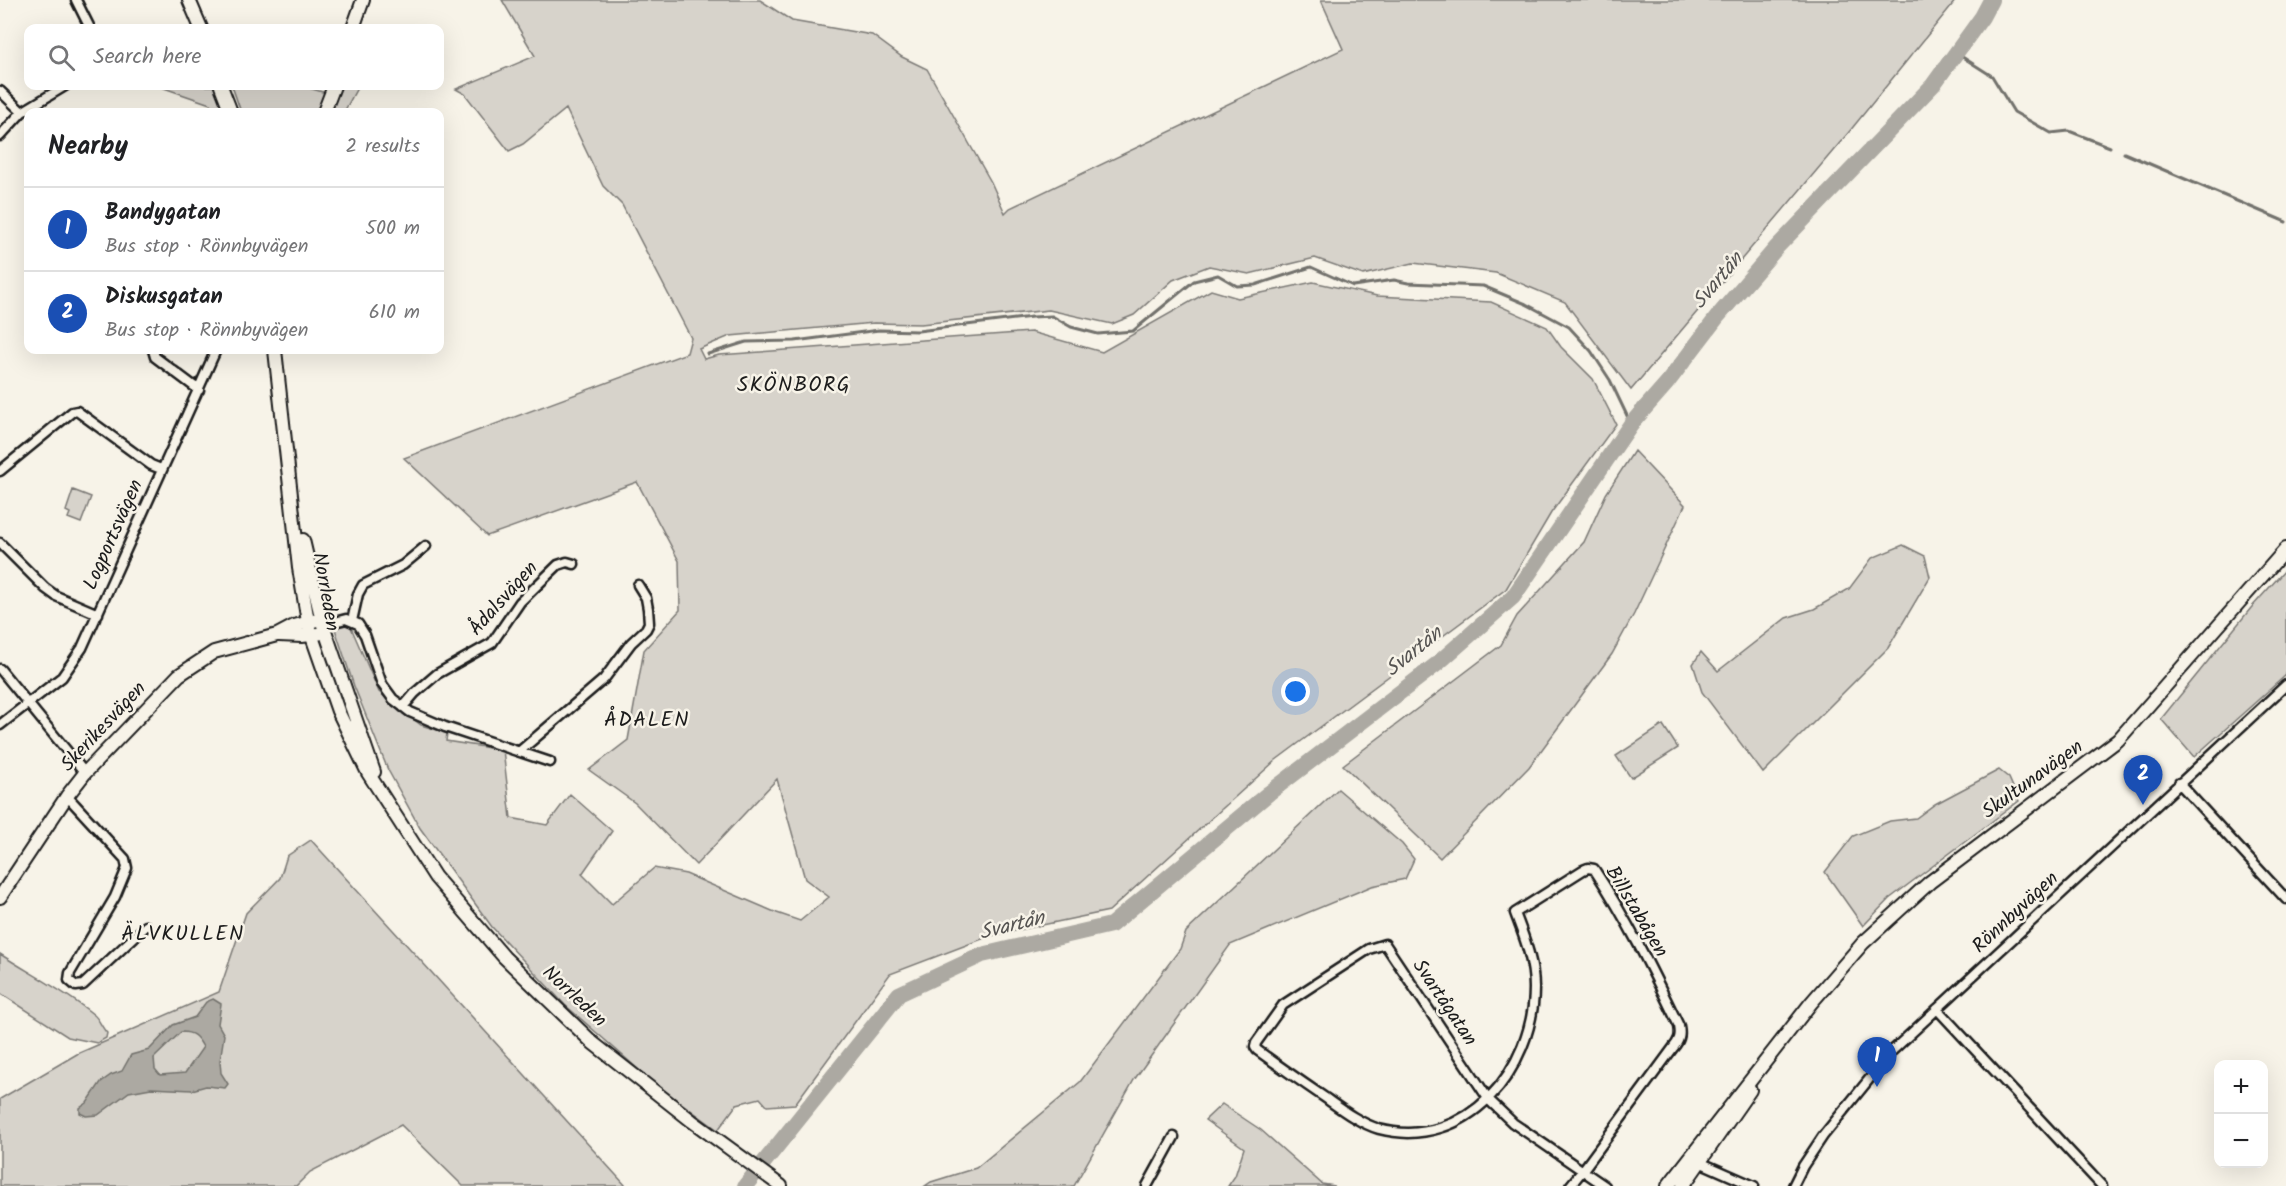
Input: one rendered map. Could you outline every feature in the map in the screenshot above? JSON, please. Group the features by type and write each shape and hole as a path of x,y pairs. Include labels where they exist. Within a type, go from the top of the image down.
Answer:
{"main road":[{"path":"189,0 199,24"},
{"path":"354,24 363,0"},
{"path":"223,90 230,108"},
{"path":"326,108 332,90"},
{"name":"Norrleden","path":"274,354 290,489 311,635 350,739 382,795 435,877 504,957 570,1022 653,1090 781,1186"},
{"name":"Norrleden","path":"290,489 323,625 382,795"},
{"name":"Skultunavägen","path":"1668,1186 1694,1160 1790,1029 1863,943 1922,889 2118,740 2286,549"},
{"name":"Skerikesvägen","path":"0,897 67,796 179,675 214,652 277,635 308,622 323,625"},
{"name":"Skerikesvägen","path":"277,635 311,635 323,625"},
{"name":"Skultunavägen","path":"1683,1186 1694,1160"}],"street":[{"path":"76,0 88,24"},
{"path":"28,108 58,90"},
{"path":"0,91 22,112 0,136"},
{"path":"154,354 155,357 199,390"},
{"name":"Logportsvägen","path":"0,725 68,670 82,648 214,354"},
{"name":"Logportsvägen","path":"0,471 72,412 77,411 141,458 161,469"},
{"name":"Logportsvägen","path":"0,543 56,596 98,614"},
{"path":"352,621 358,594 363,585 403,565 426,546"},
{"name":"Ådalsvägen","path":"403,707 436,674 492,643 524,597 558,565 567,562 574,564"},
{"path":"520,751 604,679 631,643 646,629 649,623 648,609 646,598 638,585"},
{"path":"323,625 346,619 358,624 365,635 382,684 393,699 403,707 428,721 550,762"},
{"path":"0,669 86,773"},
{"name":"Rönnbyvägen","path":"1793,1186 1823,1136 1879,1065 2286,685"},
{"path":"2179,783 2286,899"},
{"path":"67,796 125,859 127,868 115,897 70,973 69,980 76,987 83,985 146,926"},
{"name":"Billstabågen","path":"1255,1046 1257,1050 1342,1110 1363,1123 1379,1129 1399,1133 1418,1132 1440,1128 1460,1120 1489,1100 1516,1062 1531,1024 1534,1003 1532,965 1515,913 1583,870 1594,869 1638,941 1681,1033 1679,1040 1583,1170"},
{"name":"Svartågatan","path":"1255,1046 1265,1027 1283,1005 1369,949 1385,944 1489,1100 1513,1123 1605,1186"},
{"path":"1937,1009 2102,1186"},
{"path":"1148,1186 1174,1137"},
{"path":"1694,1160 1754,1186"},
{"path":"1570,1186 1583,1170"}],"shaded area":[{"path":"502,0 760,0 792,21 872,35 902,57 927,69 991,182 1005,213 1010,208 1343,49 1321,0 1956,0 1849,132 1631,390 1565,302 1496,273 1413,263 1363,275 1315,258 1249,274 1209,266 1173,280 1134,315 1112,324 1049,310 921,324 874,323 730,336 699,349 704,359 719,355 1031,332 1102,352 1211,290 1238,298 1313,282 1377,296 1491,302 1547,327 1561,347 1593,379 1616,424 1551,513 1506,589 1276,760 1109,911 990,936 890,974 795,1104 767,1106 760,1098 737,1104 718,1130 654,1083 565,1005 492,927 420,828 388,770 354,686 334,626 350,625 379,692 421,725 447,733 446,741 503,750 511,818 547,825 570,794 612,831 582,874 612,904 654,868 686,874 800,921 829,897 805,879 777,779 696,865 635,803 589,770 628,740 644,650 680,610 679,561 637,482 487,536 404,458 687,353 691,338 622,205 603,186 566,109 523,144 509,151 465,94 456,89 535,56"},
{"path":"170,90 216,90 223,108 213,108 210,104"},
{"path":"233,90 316,90 326,93 319,108 240,108"},
{"path":"338,90 356,90 346,108 332,108"},
{"path":"1634,451 1685,505 1634,614 1612,654 1529,767 1440,858 1343,765 1501,645 1517,616 1584,542 1606,494"},
{"path":"73,490 91,497 81,523 68,518 70,513 66,511"},
{"path":"1903,545 1925,556 1930,577 1888,648 1763,773 1702,692 1693,664 1701,652 1718,671 1786,618 1814,609 1849,589 1872,558"},
{"path":"2286,569 2286,675 2194,757 2161,719 2251,608"},
{"path":"1663,725 1678,748 1631,778 1616,756"},
{"path":"1999,770 2009,778 2019,801 1889,899 1863,926 1825,872 1853,836 1890,821 1916,818 1935,804"},
{"path":"1338,789 1402,844 1414,859 1405,879 1372,886 1230,945 1134,1080 1074,1186 925,1186 976,1168 1080,1082 1180,949 1186,932"},
{"path":"311,840 626,1186 463,1186 401,1125 310,1172 296,1186 0,1186 0,1099 77,1054 219,992 246,913 280,878 287,856"},
{"path":"0,954 83,1006 97,1019 107,1033 106,1038 97,1043 68,1037 0,993"},
{"path":"213,999 221,1004 218,1024 224,1035 220,1061 221,1073 228,1084 225,1088 206,1086 192,1090 151,1088 129,1092 98,1115 86,1116 80,1113 80,1108 87,1103 101,1082 122,1071 131,1055 149,1050 173,1025 195,1017 206,1002","holes":["181,1032 194,1035 203,1047 185,1073 160,1075 155,1069 154,1058"]},
{"path":"1222,1104 1261,1130 1322,1184 1335,1186 1228,1186 1235,1176 1244,1148 1205,1120"}],"waterway":[{"name":"Svartån","path":"745,1186 899,994 982,955 1111,925 1269,793 1437,664 1513,597 1631,424 1777,247 1933,85 1982,17 1991,0"},
{"path":"1956,53 1992,76 2014,112 2051,133 2069,131 2110,147"},
{"path":"2124,153 2286,222"},
{"path":"708,354 746,342 795,341 879,330 918,331 1032,317 1052,316 1071,327 1098,334 1133,331 1194,281 1218,275 1237,286 1255,285 1311,267 1353,286 1394,280 1408,283 1483,286 1526,304 1569,327 1591,351 1610,380 1631,424"}],"place":[{"name":"Diskusgatan","path":"2143,805"},
{"name":"Bandygatan","path":"1877,1087"}],"district":[{"name":"SKÖNBORG","path":"794,385"},
{"name":"ÅDALEN","path":"647,720"},
{"name":"ÄLVKULLEN","path":"183,934"}]}
